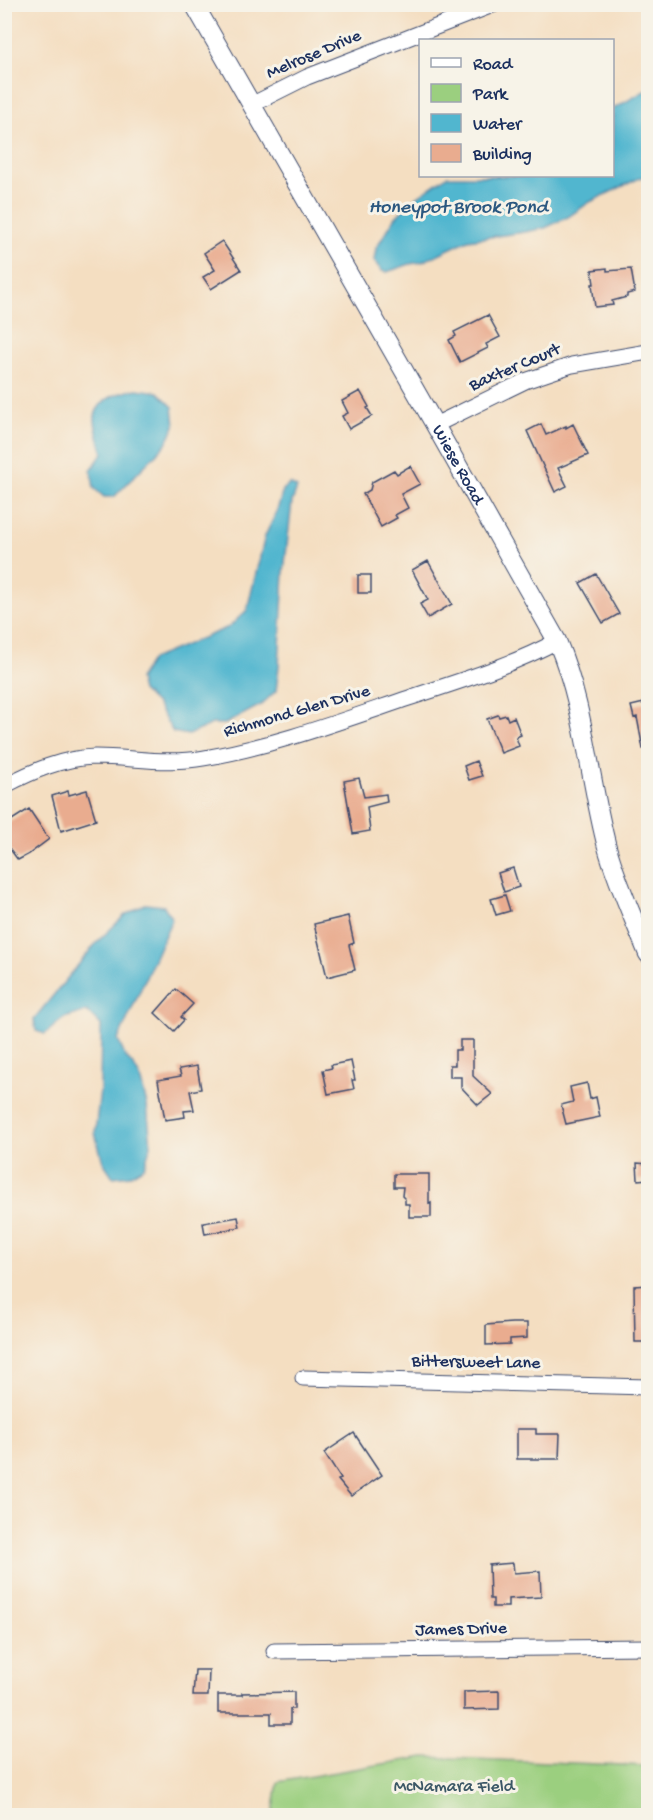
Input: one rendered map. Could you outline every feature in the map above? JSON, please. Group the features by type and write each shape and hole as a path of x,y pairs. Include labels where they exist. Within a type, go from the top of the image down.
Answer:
{"street":[{"name":"Wiese Road","path":"194,4 558,641 569,668 608,849 648,954"},
{"name":"Melrose Drive","path":"251,105 307,77 495,4"},
{"name":"Baxter Court","path":"435,425 525,381 572,365 648,351"},
{"name":"Richmond Glen Drive","path":"4,786 33,770 65,760 93,757 162,761 201,759 263,746 478,675 536,653 558,641"},
{"name":"Bittersweet Lane","path":"303,1378 648,1387"},
{"name":"James Drive","path":"274,1651 648,1647"}],"green space":[{"name":"McNamara Field","path":"424,1757 648,1766 648,1815 273,1815 278,1782"}],"water":[{"name":"Honeypot Brook Pond","path":"648,89 648,174 590,202 568,217 545,228 468,240 422,262 387,272 382,271 374,261 376,248 395,218 415,198 446,177 614,177 614,108"},
{"path":"137,389 158,392 173,407 175,426 165,445 114,497 104,497 94,488 91,470 103,453 95,416 101,404 112,396"},
{"path":"290,484 297,488 292,502 284,572 276,691 261,705 225,724 212,724 188,735 173,732 157,705 142,691 139,679 152,659 229,627 247,610 265,536 277,511 283,490"},
{"path":"145,904 164,906 172,919 118,1040 125,1056 140,1077 147,1105 151,1145 144,1167 131,1175 113,1177 103,1162 95,1133 100,1090 101,1025 87,1011 64,1018 45,1034 36,1031 34,1019 97,942 125,915"}],"building":[{"path":"222,241 241,270 211,289 203,277 215,270 204,253"},
{"path":"607,268 607,271 631,269 635,292 612,301 613,305 595,307 592,270"},
{"path":"488,315 500,337 486,344 488,348 460,362 449,340 456,336 454,332"},
{"path":"360,391 372,416 349,429 342,416 348,413 342,401"},
{"path":"541,424 546,435 573,424 588,455 558,468 567,486 555,492 527,431"},
{"path":"410,466 420,484 401,494 408,508 395,515 397,518 381,527 363,494 370,490 372,482 394,470 397,474"},
{"path":"428,561 452,604 428,618 420,604 428,600 412,570"},
{"path":"596,574 619,614 603,623 580,583"},
{"path":"358,575 371,575 371,593 358,593"},
{"path":"648,702 648,749 643,749 637,717 634,718 631,706"},
{"path":"498,715 499,717 506,715 508,720 514,717 521,735 516,737 519,746 501,753 487,719"},
{"path":"476,761 482,776 469,780 464,766"},
{"path":"359,778 364,797 386,794 387,802 367,807 370,831 353,834 344,781"},
{"path":"87,790 96,820 61,831 52,796 68,791 69,795"},
{"path":"29,809 49,839 18,860 4,841 4,825"},
{"path":"513,868 519,887 504,892 498,873"},
{"path":"505,895 510,911 496,915 491,899"},
{"path":"348,916 354,943 349,945 355,970 327,977 314,924"},
{"path":"176,989 193,1004 181,1017 184,1020 174,1031 155,1013"},
{"path":"460,1040 473,1040 473,1076 492,1094 478,1105 461,1087 461,1077 450,1077 450,1065 455,1065 455,1050 460,1050"},
{"path":"351,1061 355,1080 352,1080 354,1089 328,1094 323,1070 332,1068 331,1065"},
{"path":"197,1066 201,1089 190,1091 194,1110 184,1111 185,1117 165,1120 158,1080 181,1076 179,1069"},
{"path":"587,1083 590,1099 596,1097 600,1117 566,1124 561,1105 573,1102 570,1087"},
{"path":"637,1163 648,1164 648,1179 638,1180"},
{"path":"394,1174 429,1174 431,1217 409,1217 409,1204 405,1204 402,1196 403,1187 394,1187"},
{"path":"238,1217 240,1227 205,1234 203,1223"},
{"path":"648,1285 648,1342 635,1342 634,1286"},
{"path":"527,1323 527,1338 510,1339 510,1344 486,1345 486,1325"},
{"path":"517,1429 536,1429 536,1434 560,1434 559,1459 517,1459"},
{"path":"354,1433 382,1475 351,1496 338,1480 341,1479 324,1453"},
{"path":"513,1563 514,1573 540,1571 541,1597 508,1599 508,1607 493,1607 493,1599 490,1599 489,1565"},
{"path":"195,1670 209,1670 208,1696 193,1696"},
{"path":"499,1691 499,1709 464,1710 464,1692"},
{"path":"294,1692 294,1709 290,1709 290,1724 271,1724 271,1713 218,1713 218,1695"}]}
